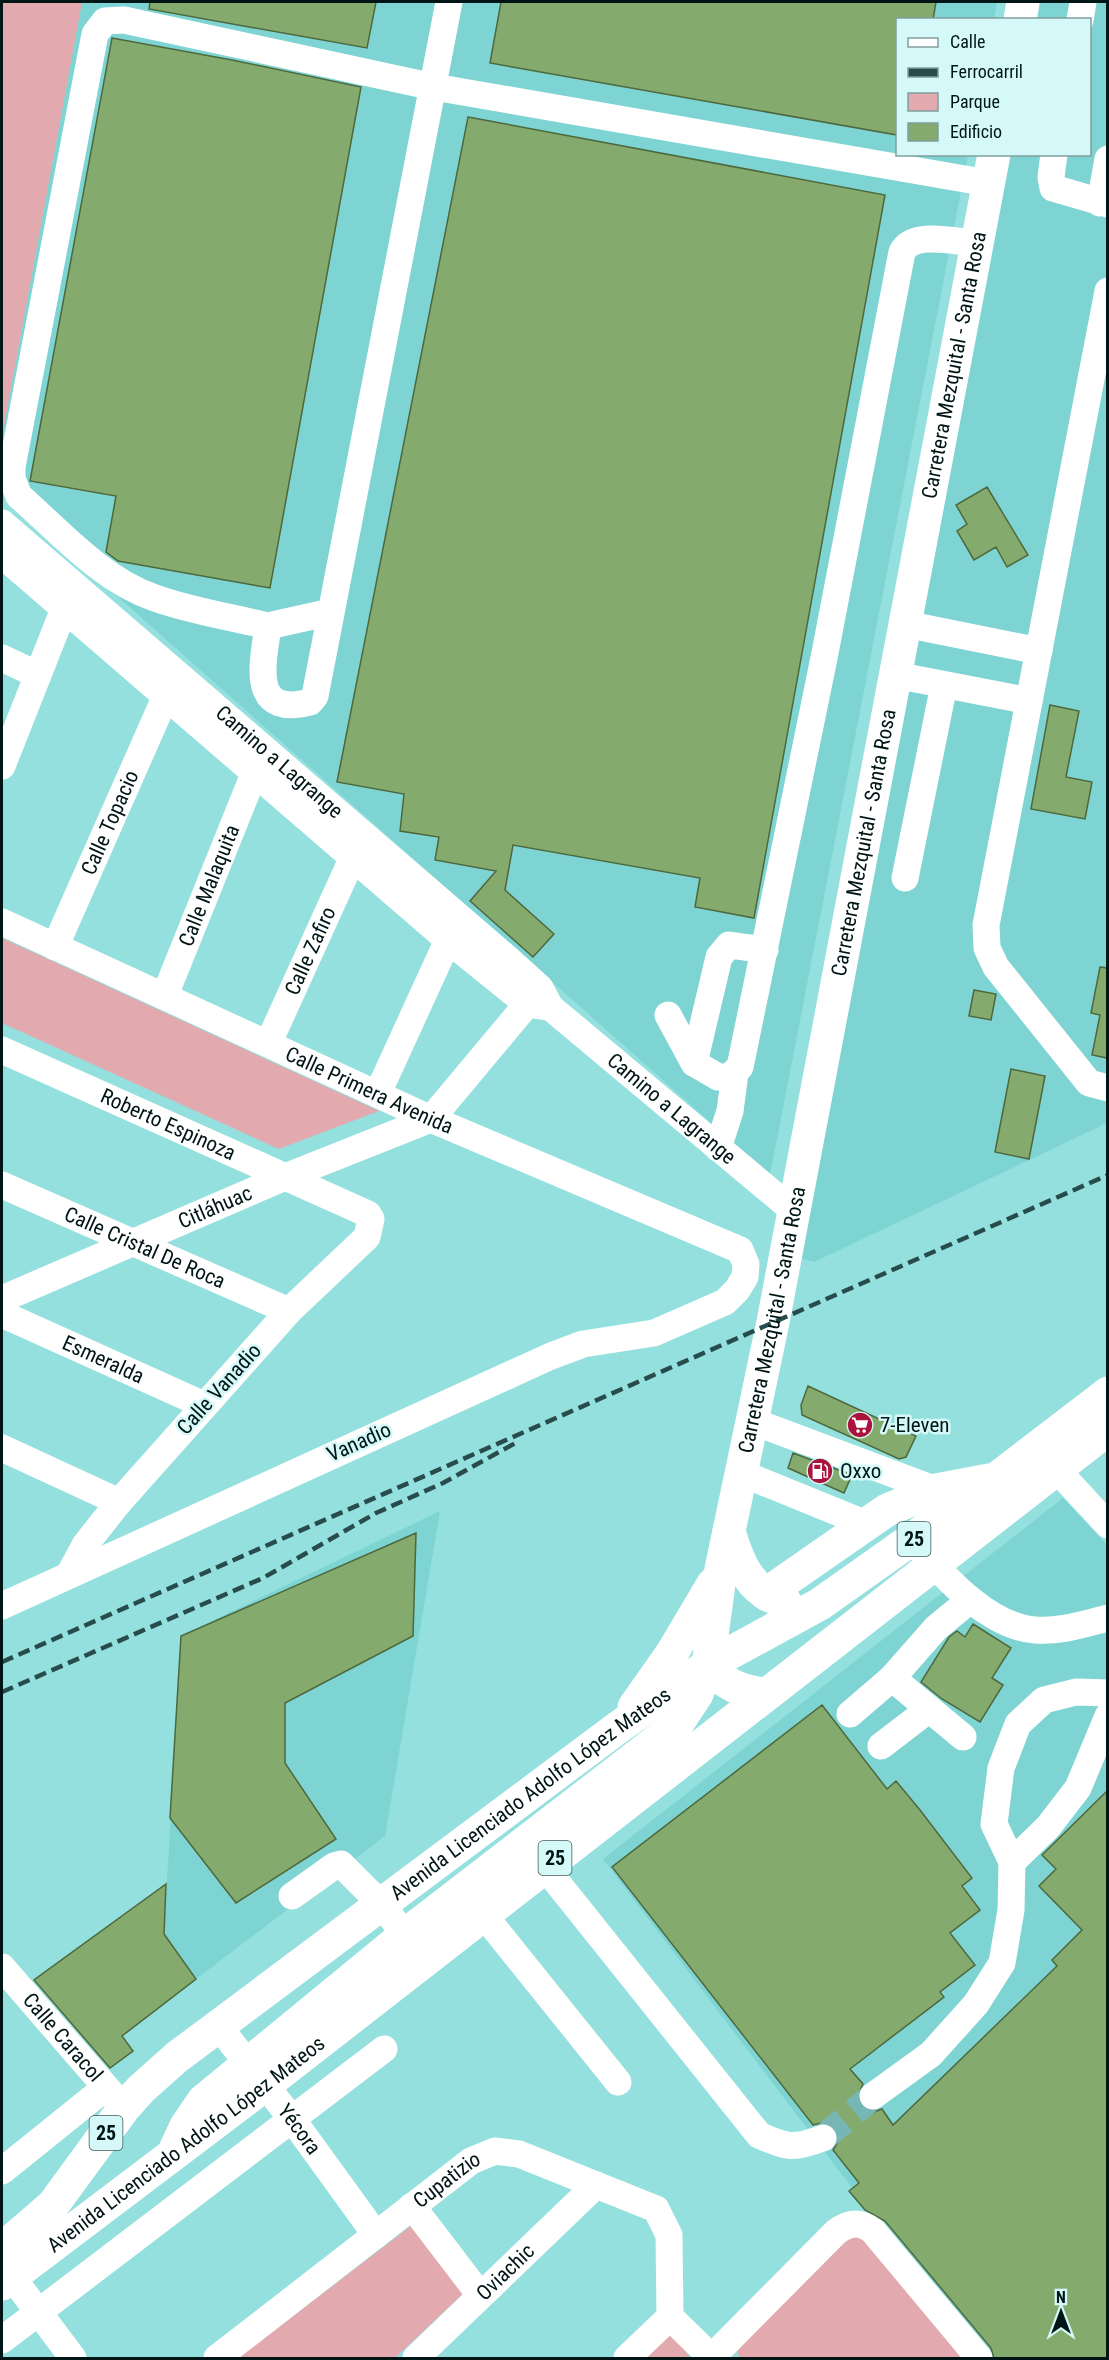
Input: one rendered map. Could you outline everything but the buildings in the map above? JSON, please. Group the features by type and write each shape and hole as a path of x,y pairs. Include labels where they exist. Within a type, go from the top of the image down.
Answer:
{"main road":[{"path":"1020,18 1023,2"},
{"name":"Carretera Mezquital - Santa Rosa","path":"721,1569 794,1211 991,169"},
{"name":"Avenida Licenciado Adolfo López Mateos","path":"5,2270 52,2205 115,2098 159,2072 620,1726 708,1665 820,1604 997,1478 1107,1393"},
{"name":"Avenida Licenciado Adolfo López Mateos","path":"5,2270 174,2152 186,2126 203,2101 256,2075 483,1914 1107,1429"},
{"path":"766,1594 864,1524 896,1506 936,1490 997,1478"},
{"path":"729,1531 742,1569 766,1594 790,1603 820,1604"},
{"path":"256,2075 405,1935 658,1742 687,1711 708,1665 721,1569"},
{"path":"620,1726 672,1653 721,1569"},
{"path":"708,1665 717,1677 738,1689 767,1694"}],"street":[{"path":"268,626 261,676 263,687 268,696 279,703 300,705 310,702 315,696 449,2"},
{"path":"1080,18 1083,2"},
{"path":"331,612 268,626 155,598 102,570 19,496 14,487 12,467 95,34 105,21 124,20 434,87 896,155"},
{"path":"903,156 991,169"},
{"path":"1054,156 1051,177 1053,188 1104,203 1107,159"},
{"path":"668,1015 694,1063 718,1077 729,1077 740,1067 902,252 905,245 918,240 977,243"},
{"path":"1107,291 1096,414 1039,651 986,925 987,948 996,967 1089,1083 1107,1088"},
{"name":"Camino a Lagrange","path":"2,524 264,765 539,1000 794,1211"},
{"name":"Camino a Lagrange","path":"2,555 165,698 264,765 352,857 448,940 539,1000"},
{"path":"2,766 64,609"},
{"path":"905,624 1039,651"},
{"path":"2,658 38,675"},
{"path":"895,675 1029,701"},
{"path":"905,878 944,685"},
{"name":"Calle Topacio","path":"55,947 165,698"},
{"name":"Calle Malaquita","path":"165,995 264,765"},
{"name":"Calle Zafiro","path":"269,1042 352,857"},
{"name":"Calle Primera Avenida","path":"2,922 269,1042 431,1119 740,1250 746,1264 745,1277 737,1290 725,1302"},
{"path":"378,1093 448,940"},
{"path":"694,1063 722,951 735,944 765,950"},
{"path":"431,1119 539,1000"},
{"name":"Roberto Espinoza","path":"2,1050 368,1214"},
{"path":"712,1143 730,1111 735,1073"},
{"name":"Citláhuac","path":"2,1299 285,1178 431,1119"},
{"name":"Calle Cristal De Roca","path":"2,1185 288,1311"},
{"name":"Calle Vanadio","path":"70,1572 85,1545 119,1502 204,1405 288,1311 367,1237 372,1224 368,1214"},
{"name":"Vanadio","path":"2,1606 70,1572 551,1356 583,1344 654,1333 725,1302"},
{"name":"Esmeralda","path":"2,1314 204,1405"},
{"path":"752,1421 936,1490"},
{"path":"2,1448 119,1502"},
{"path":"1056,1469 1107,1524"},
{"path":"741,1473 864,1524"},
{"path":"912,1540 970,1600 1010,1623 1034,1630 1063,1629 1107,1618"},
{"path":"2,1581 29,1594"},
{"path":"849,1714 892,1678 928,1635 970,1600"},
{"path":"892,1678 963,1737"},
{"path":"873,2096 931,2054 976,2004 1002,1962 1011,1910 1012,1862 994,1824 1001,1768 1018,1724 1044,1700 1076,1692 1107,1693"},
{"path":"881,1746 928,1710"},
{"path":"1012,1862 1048,1827 1078,1788 1107,1716"},
{"path":"292,1896 334,1866 341,1864 382,1905 405,1935"},
{"path":"544,1866 759,2135 782,2145 799,2147 823,2138"},
{"path":"483,1914 618,2082"},
{"name":"Calle Caracol","path":"4,1976 115,2098"},
{"name":"Yécora","path":"219,2027 292,2119 376,2235"},
{"path":"2,2340 37,2310 384,2049"},
{"path":"2,2171 115,2098"},
{"name":"Cupatizio","path":"217,2358 471,2161 495,2151 519,2154 649,2205 661,2214 669,2235 670,2317"},
{"name":"Oviachic","path":"416,2358 597,2185"},
{"path":"412,2206 480,2295"},
{"path":"627,2358 670,2317 712,2358 836,2232 853,2223 873,2231 979,2358"},
{"path":"5,2270 73,2358"}],"shaded area":[{"path":"82,2 997,2 994,18 896,18 896,156 968,156 770,1175 2,494 2,437"},
{"path":"1041,2 1107,2 1107,1123 814,1262 801,1258 1011,156 1091,156 1091,18 1037,18"},
{"path":"1063,1498 1107,1545 1107,2358 988,2358 868,2209 603,1859"},
{"path":"440,1511 385,1836 196,1979 164,1934 181,1636"}],"green space":[{"path":"2,2 82,2 2,437"},
{"path":"2,938 379,1111 279,1149 2,1023"},
{"path":"416,2222 468,2289 395,2358 238,2358"},
{"path":"848,2234 871,2240 971,2358 742,2358 738,2355 738,2341"},
{"path":"672,2331 690,2358 630,2358"}],"tunnel":[{"path":"823,2138 873,2096"}],"railway":[{"path":"2,1662 1108,1175"},
{"path":"2,1692 263,1578 376,1513 443,1483 519,1441"}],"place":[{"name":"7-Eleven","path":"860,1425"},
{"name":"Oxxo","path":"820,1471"}]}
